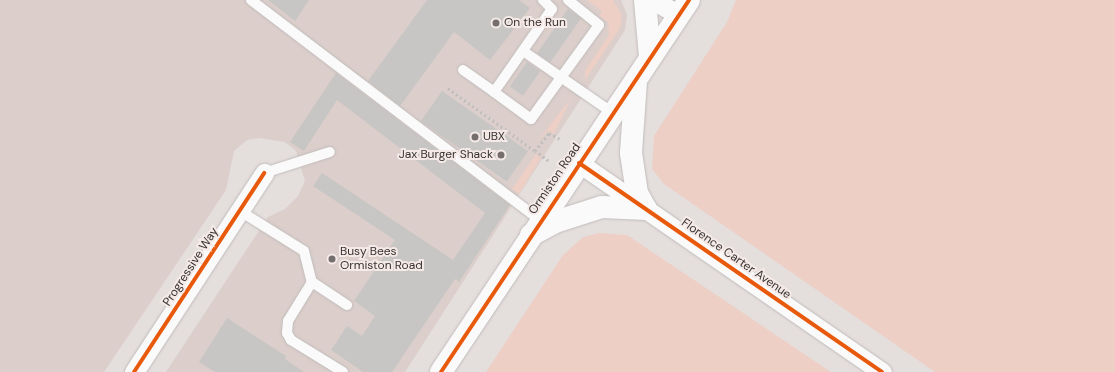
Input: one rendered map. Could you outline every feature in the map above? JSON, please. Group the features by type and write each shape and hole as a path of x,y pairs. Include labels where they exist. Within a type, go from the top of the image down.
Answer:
{"main road":[{"path":"645,0 650,57"},
{"name":"Ormiston Road","path":"441,372 534,228 637,78 684,5"},
{"path":"637,78 631,153 636,193 646,209"},
{"path":"534,228 602,207 646,209"}],"street":[{"path":"653,0 684,5"},
{"name":"Florence Carter Avenue","path":"579,163 882,372"},
{"name":"Progressive Way","path":"134,372 264,173"}],"lane":[{"path":"251,0 534,228"},
{"path":"494,92 552,9 543,0"},
{"path":"463,70 532,119 597,31 598,21 568,0"},
{"path":"523,51 613,113"},
{"path":"264,173 330,152"},
{"path":"240,211 304,251 312,282 347,305"},
{"path":"312,282 288,321 287,333 291,340 343,372"}],"path":[{"path":"448,88 548,161"},
{"path":"535,151 548,133 560,139"}],"shaded area":[{"path":"0,0 621,0 627,15 625,30 405,372 166,372 268,217 285,209 298,196 305,181 296,151 285,142 260,138 247,140 234,151 226,190 104,372 0,372"},
{"path":"587,0 613,0 622,15 620,28 585,80 585,71 609,35 608,22 599,16 602,11"},
{"path":"736,0 1115,0 1115,372 935,372 664,184 652,169 654,136 727,22"},
{"path":"571,98 554,134 548,131 535,145"},
{"path":"536,154 541,158 519,194 512,189"},
{"path":"599,233 627,235 831,372 486,372 563,255 583,237"}],"building":[{"path":"268,0 309,0 295,21"},
{"path":"427,0 519,0 530,8 490,60 454,32 400,106 368,81"},
{"path":"568,9 581,18 550,62 537,53"},
{"path":"527,62 540,71 523,96 510,87"},
{"path":"336,73 510,205 459,282 455,279 392,372 363,372 331,350 347,326 362,336 375,316 354,301 395,240 313,186 322,173 453,260 485,213 337,100 304,151 290,142"},
{"path":"442,91 528,151 507,182 421,121"},
{"path":"227,318 286,356 285,359 304,372 215,372 199,362"}],"cycle path":[{"path":"441,372 689,0"},
{"path":"579,163 882,372"},
{"path":"134,372 264,173"}],"place":[{"name":"On the Run","path":"496,23"},
{"name":"UBX","path":"475,137"},
{"name":"Jax Burger Shack","path":"501,155"},
{"name":"Busy Bees Ormiston Road","path":"332,259"}]}
